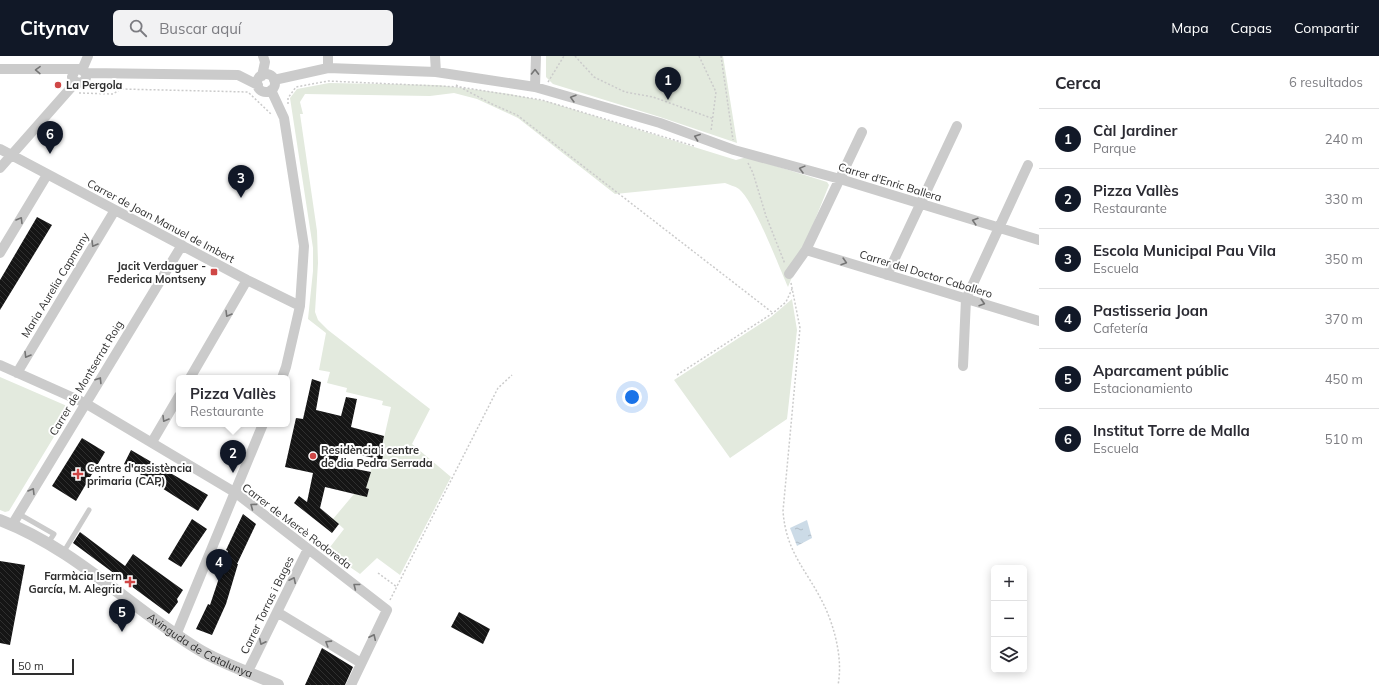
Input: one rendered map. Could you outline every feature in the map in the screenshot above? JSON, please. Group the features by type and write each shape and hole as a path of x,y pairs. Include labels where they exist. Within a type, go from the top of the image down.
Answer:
{"street":[{"path":"0,168 76,82 81,83 85,80 81,71 88,56"},
{"path":"263,56 265,62 260,80 263,92 273,85"},
{"path":"328,56 328,68"},
{"path":"435,56 436,72"},
{"path":"536,56 539,89"},
{"name":"Carrer d'Enric Ballera","path":"273,85 328,68 436,72 539,89 660,123 734,150 840,179 1039,240"},
{"path":"0,69 238,75 260,80 268,75 284,118 304,246 300,306 283,375"},
{"path":"886,275 957,126"},
{"path":"789,274 806,250 862,132"},
{"name":"Carrer de Joan Manuel de Imbert","path":"0,149 12,154 247,280 300,306"},
{"path":"963,366 966,299 1028,165"},
{"path":"0,253 47,174"},
{"name":"Maria Aurelia Capmany","path":"17,372 115,210"},
{"name":"Carrer de Montserrat Roig","path":"12,524 182,245"},
{"name":"Carrer del Doctor Caballero","path":"806,250 1039,321"},
{"path":"192,375 247,280"},
{"name":"Carrer de Mercè Rodoreda","path":"0,365 85,403 236,493 386,610"},
{"path":"152,442 176,401"},
{"path":"176,635 263,427"},
{"name":"Avinguda de Catalunya","path":"0,520 12,524 63,553 199,650 278,685"},
{"name":"Carrer Torras i Bages","path":"248,671 308,548"},
{"path":"351,685 386,610"},
{"path":"277,612 361,663"}],"lane":[{"path":"63,553 89,510"},
{"path":"19,514 54,534 48,544"}],"path":[{"path":"539,89 564,56"},
{"path":"575,56 594,77 625,92 653,97 714,119"},
{"path":"699,56 716,92 714,119 709,141"},
{"path":"721,56 734,150"},
{"path":"288,105 288,98 296,87 328,81 460,87 542,100 694,146"},
{"path":"454,83 517,115 773,313"},
{"path":"78,93 113,94 121,89 248,92 276,119 284,118"},
{"path":"746,160 753,173 766,216 789,274 797,306 800,328 790,422 783,511 784,523 792,551 821,600 831,623 840,663 838,685"},
{"path":"677,375 773,313 786,302 792,289"},
{"path":"386,610 498,388 512,375"},
{"path":"378,573 397,587"}],"shaded area":[{"path":"546,56 723,56 737,143 660,117 553,84 546,77"},
{"path":"329,83 438,85 510,94 549,102 736,160 747,157 827,182 829,185 788,287 759,220 745,196 734,186 725,183 615,194 518,118 477,99 454,93 430,96 305,94 300,102 303,114 300,114 317,231 318,263 315,312 318,320 328,330 430,409 412,444 451,477 400,575 377,558 360,574 327,551 344,529 333,519 354,494 367,496 369,490 366,488 374,458 382,460 384,453 381,451 391,407 382,405 383,401 346,392 347,388 327,383 330,372 319,370 326,333 308,319 313,271 313,248 290,98 297,89"},
{"path":"792,299 797,330 787,419 730,458 674,380 771,317"},
{"path":"0,377 67,406 69,412 9,511 5,512 0,510"}],"water":[{"path":"807,520 812,538 797,546 790,528"}],"building":[{"path":"37,217 52,225 0,310 0,280"},
{"name":"Residència i centre de dia Pedra Serrada","path":"312,379 321,382 316,410 341,416 346,397 357,399 351,427 384,436 381,451 384,452 382,460 340,450 336,465 371,472 366,488 369,489 367,497 325,487 320,508 339,524 332,533 294,503 299,496 307,502 313,473 285,467 296,418 303,419"},
{"path":"82,438 105,452 76,501 52,486"},
{"path":"131,450 208,495 198,511 124,464"},
{"path":"243,514 256,524 237,564 226,604 212,635 196,629 208,604 210,605 228,551 226,550"},
{"path":"192,519 207,529 181,567 168,559"},
{"path":"80,532 125,566 133,554 183,590 177,599 178,602 169,614 73,543"},
{"path":"0,561 25,565 10,645 0,643"},
{"path":"459,612 490,629 483,644 451,627"},
{"path":"322,648 353,667 345,685 305,685"}],"place":[{"name":"La Pergola","path":"58,85"},
{"name":"Càl Jardiner","path":"668,100"},
{"name":"Institut Torre de Malla","path":"50,154"},
{"name":"Escola Municipal Pau Vila","path":"241,198"},
{"name":"Jacit Verdaguer - Federica Montseny","path":"214,272"},
{"name":"Residència i centre de dia Pedra Serrada","path":"313,456"},
{"name":"Pizza Vallès","path":"233,473"},
{"name":"Centre d'assistència primaria (CAP)","path":"78,474"},
{"name":"Farmàcia Isern García, M. Alegria","path":"130,582"},
{"name":"Pastisseria Joan","path":"219,582"},
{"name":"Aparcament públic","path":"122,632"}]}
